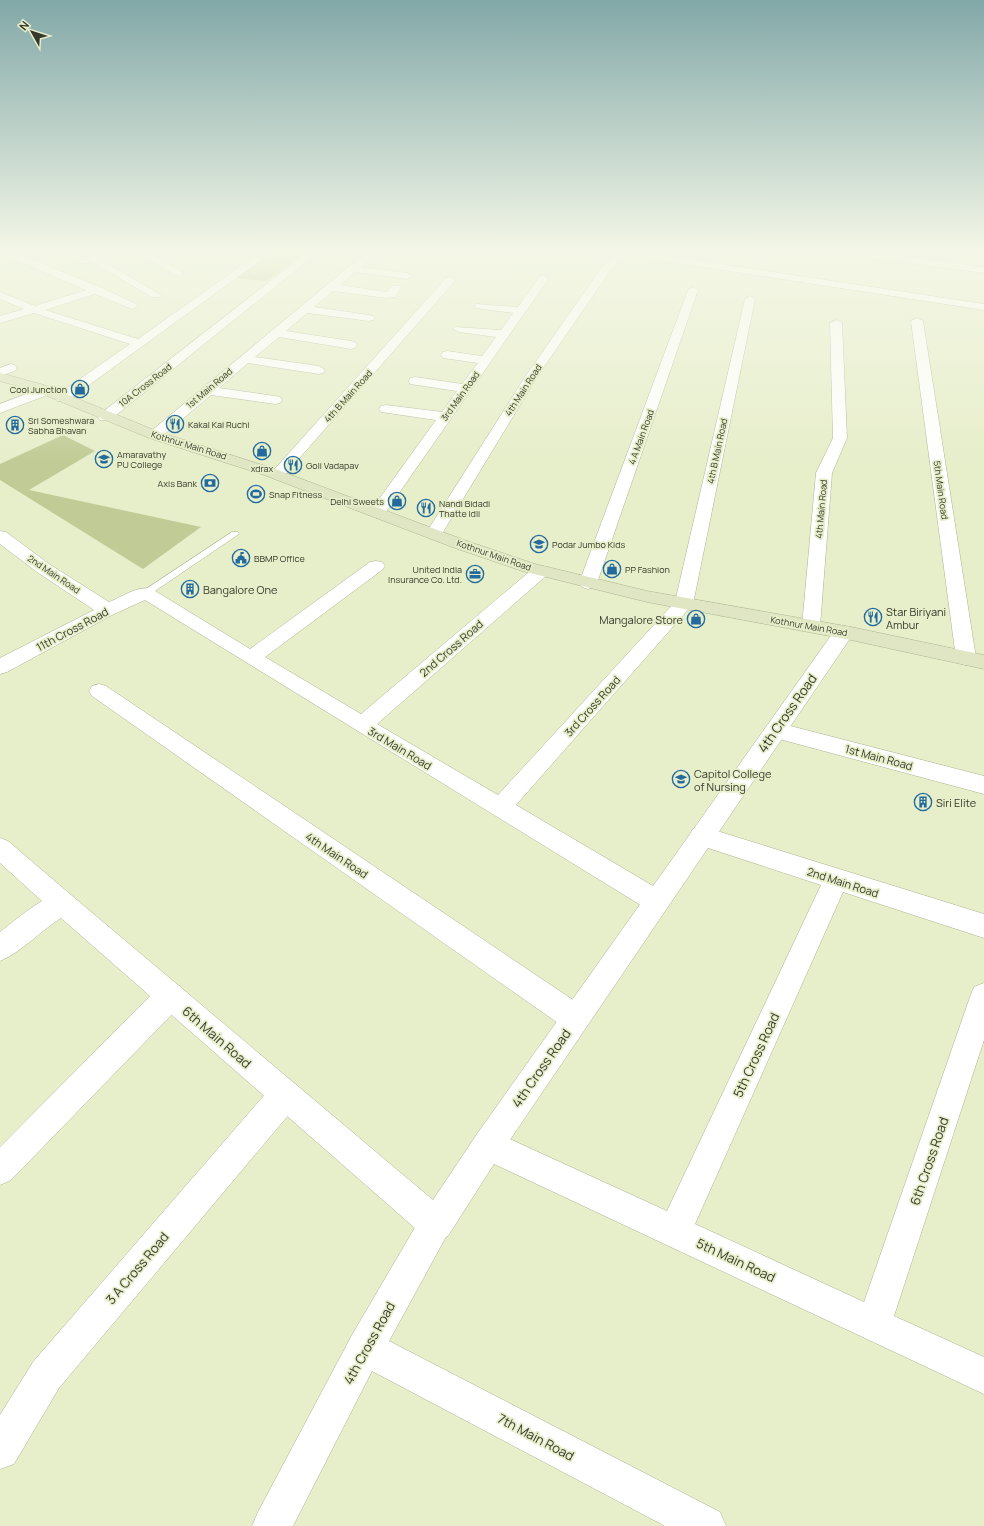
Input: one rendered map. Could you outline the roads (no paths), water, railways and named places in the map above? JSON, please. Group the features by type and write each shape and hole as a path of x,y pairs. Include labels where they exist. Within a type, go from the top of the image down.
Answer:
{"main road":[{"name":"Kothnur Main Road","path":"4,367 22,381"},
{"name":"Kothnur Main Road","path":"0,377 22,381 105,417 155,435 220,454 376,513 434,533 491,556 541,571 684,604 844,632 984,662"}],"street":[{"path":"70,321 139,343"},
{"path":"62,398 170,321"},
{"name":"10A Cross Road","path":"105,417 226,321"},
{"name":"1st Main Road","path":"155,435 290,321"},
{"name":"4th B Main Road","path":"277,475 413,321"},
{"name":"3rd Main Road","path":"376,513 513,321"},
{"name":"4th Main Road","path":"434,533 531,376 569,321"},
{"name":"4 A Main Road","path":"588,583 682,321"},
{"name":"4th B Main Road","path":"684,604 745,321"},
{"name":"5th Main Road","path":"916,321 966,658"},
{"name":"4th Main Road","path":"811,626 824,473 840,438 836,323"},
{"path":"459,329 504,334"},
{"path":"276,333 350,345"},
{"path":"447,355 486,360"},
{"path":"244,359 319,370"},
{"path":"415,382 466,388"},
{"path":"207,390 275,400"},
{"path":"0,409 45,391"},
{"path":"386,408 445,417"},
{"name":"2nd Main Road","path":"0,536 43,568 108,610"},
{"path":"251,658 376,566"},
{"name":"2nd Cross Road","path":"362,725 541,571"},
{"name":"3rd Main Road","path":"146,593 251,658 656,901"},
{"name":"11th Cross Road","path":"2,663 108,610 146,593"},
{"name":"3rd Cross Road","path":"500,808 684,604"},
{"name":"4th Cross Road","path":"272,1526 366,1348 436,1224 488,1145 656,901 844,632"},
{"name":"4th Main Road","path":"99,691 576,1018"},
{"name":"1st Main Road","path":"775,730 984,785"},
{"name":"2nd Main Road","path":"701,836 984,926"},
{"name":"6th Main Road","path":"0,848 284,1095 436,1224"},
{"name":"5th Cross Road","path":"675,1231 836,880"},
{"path":"0,948 36,919 62,903"},
{"path":"0,1169 170,996"},
{"name":"6th Cross Road","path":"874,1324 984,997"},
{"name":"3 A Cross Road","path":"0,1450 46,1375 284,1095"},
{"name":"5th Main Road","path":"488,1145 984,1376"},
{"name":"7th Main Road","path":"366,1348 706,1526"}],"lane":[{"path":"146,593 235,534"}],"place":[{"name":"Cool Junction","path":"80,389"},
{"name":"Kakal Kai Ruchi","path":"175,424"},
{"name":"Sri Someshwara Sabha Bhavan","path":"15,425"},
{"name":"xdrax","path":"262,451"},
{"name":"Amaravathy PU College","path":"104,459"},
{"name":"Goli Vadapav","path":"293,465"},
{"name":"Axis Bank","path":"210,483"},
{"name":"Snap Fitness","path":"256,494"},
{"name":"Delhi Sweets","path":"397,501"},
{"name":"Nandi Bidadi Thatte Idli","path":"426,508"},
{"name":"Podar Jumbo Kids","path":"539,544"},
{"name":"BBMP Office","path":"241,558"},
{"name":"PP Fashion","path":"612,569"},
{"name":"United India Insurance Co. Ltd.","path":"475,574"},
{"name":"Bangalore One","path":"190,589"},
{"name":"Star Biriyani Ambur","path":"873,617"},
{"name":"Mangalore Store","path":"696,619"},
{"name":"Capitol College of Nursing","path":"681,779"},
{"name":"Siri Elite","path":"923,802"}]}
